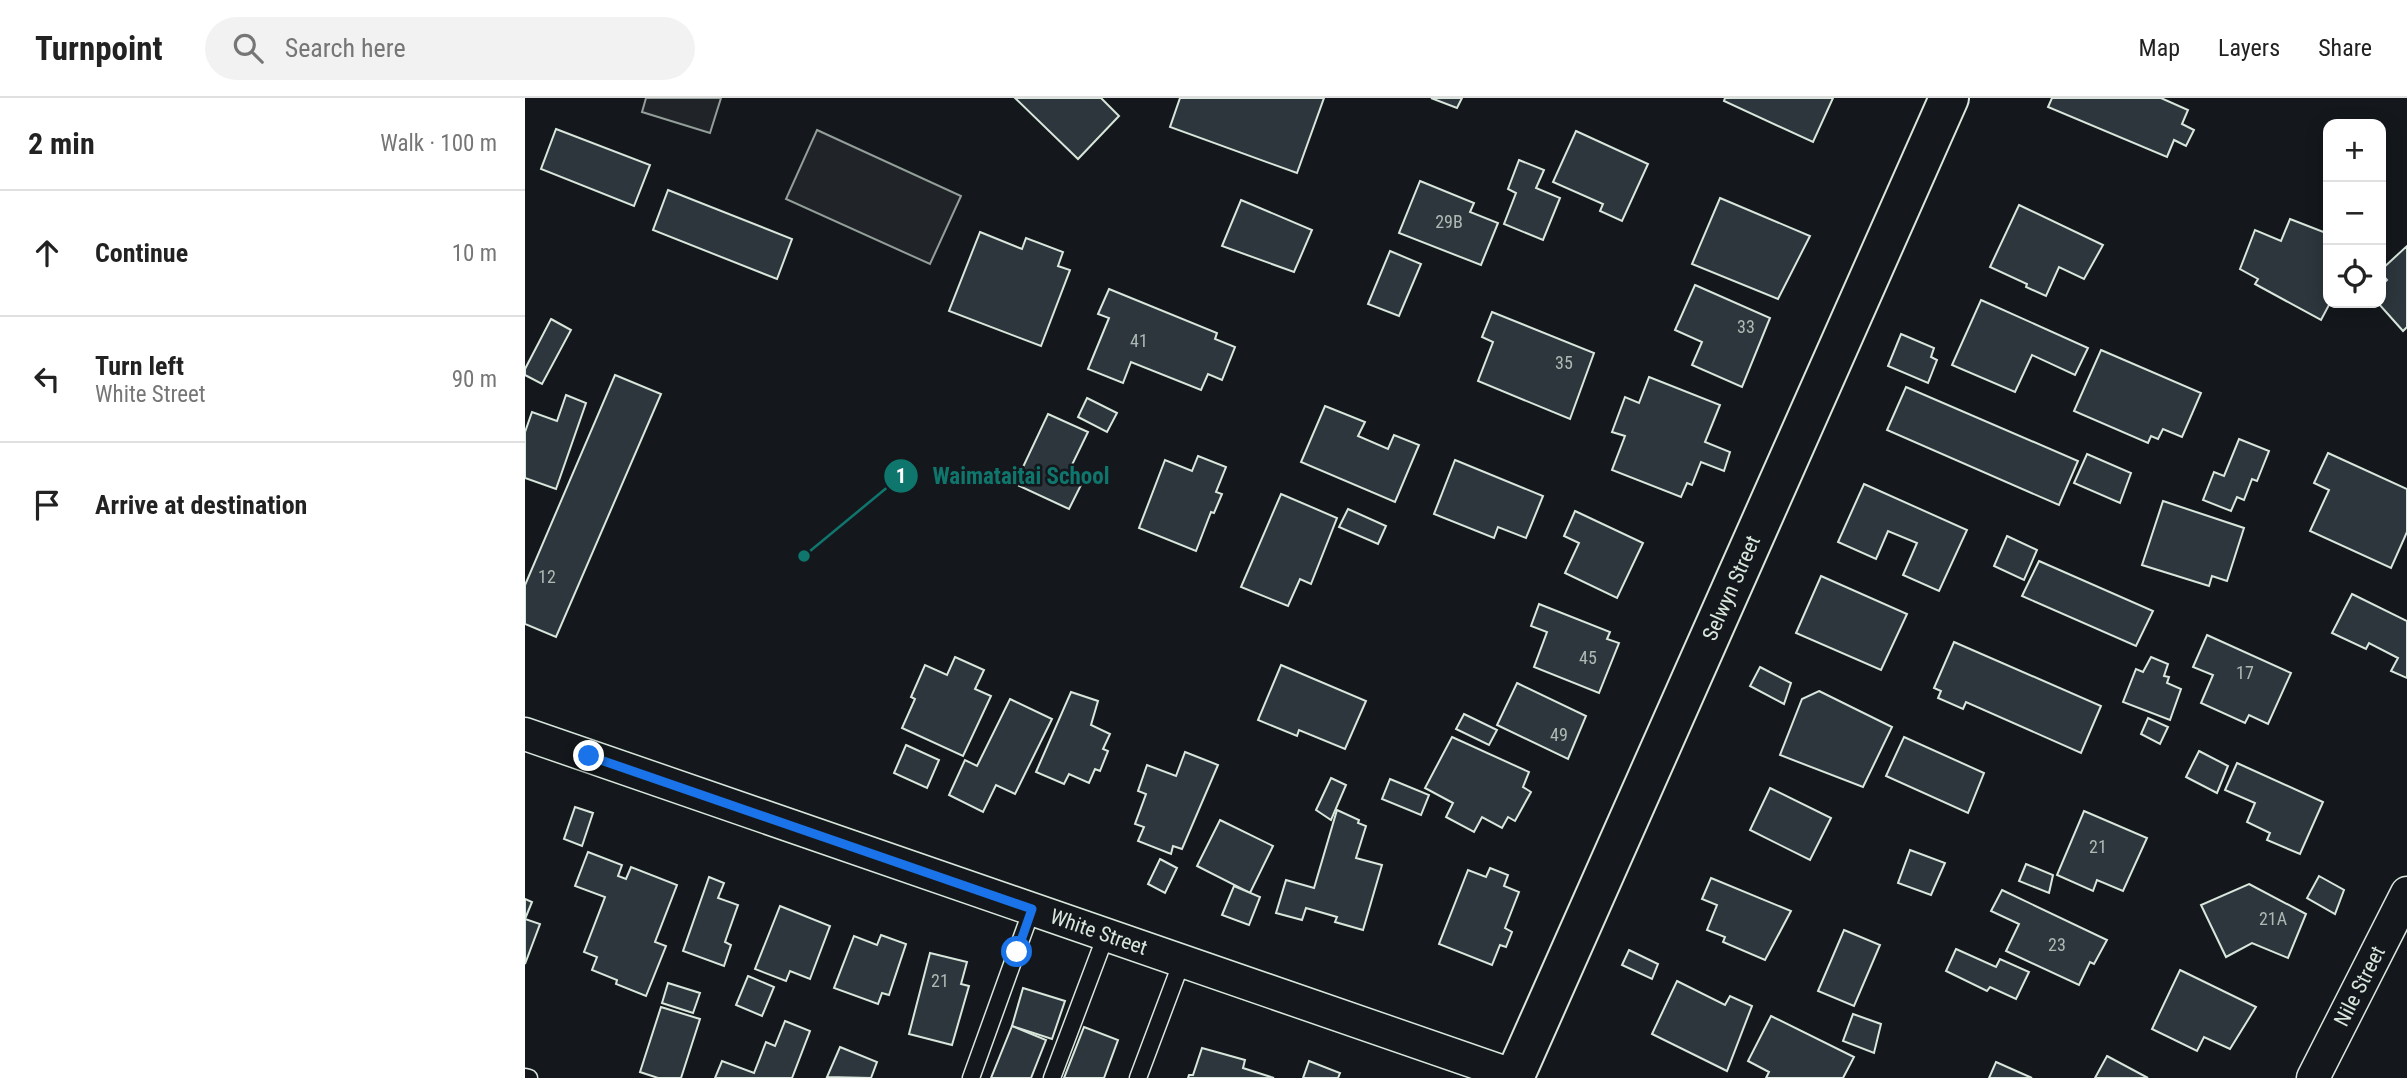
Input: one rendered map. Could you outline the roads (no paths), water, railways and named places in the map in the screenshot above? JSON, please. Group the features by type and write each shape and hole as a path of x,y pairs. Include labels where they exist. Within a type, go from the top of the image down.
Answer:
{"street":[{"name":"Selwyn Street","path":"1515,1077 1949,98"},
{"name":"White Street","path":"525,734 1515,1077"},
{"name":"Nile Street","path":"2313,1078 2407,893"}],"lane":[{"path":"971,1078 1032,909"},
{"path":"1052,1078 1106,935"},
{"path":"1138,1078 1181,961"}],"place":[{"name":"Waimataitai School","path":"804,556"}]}
